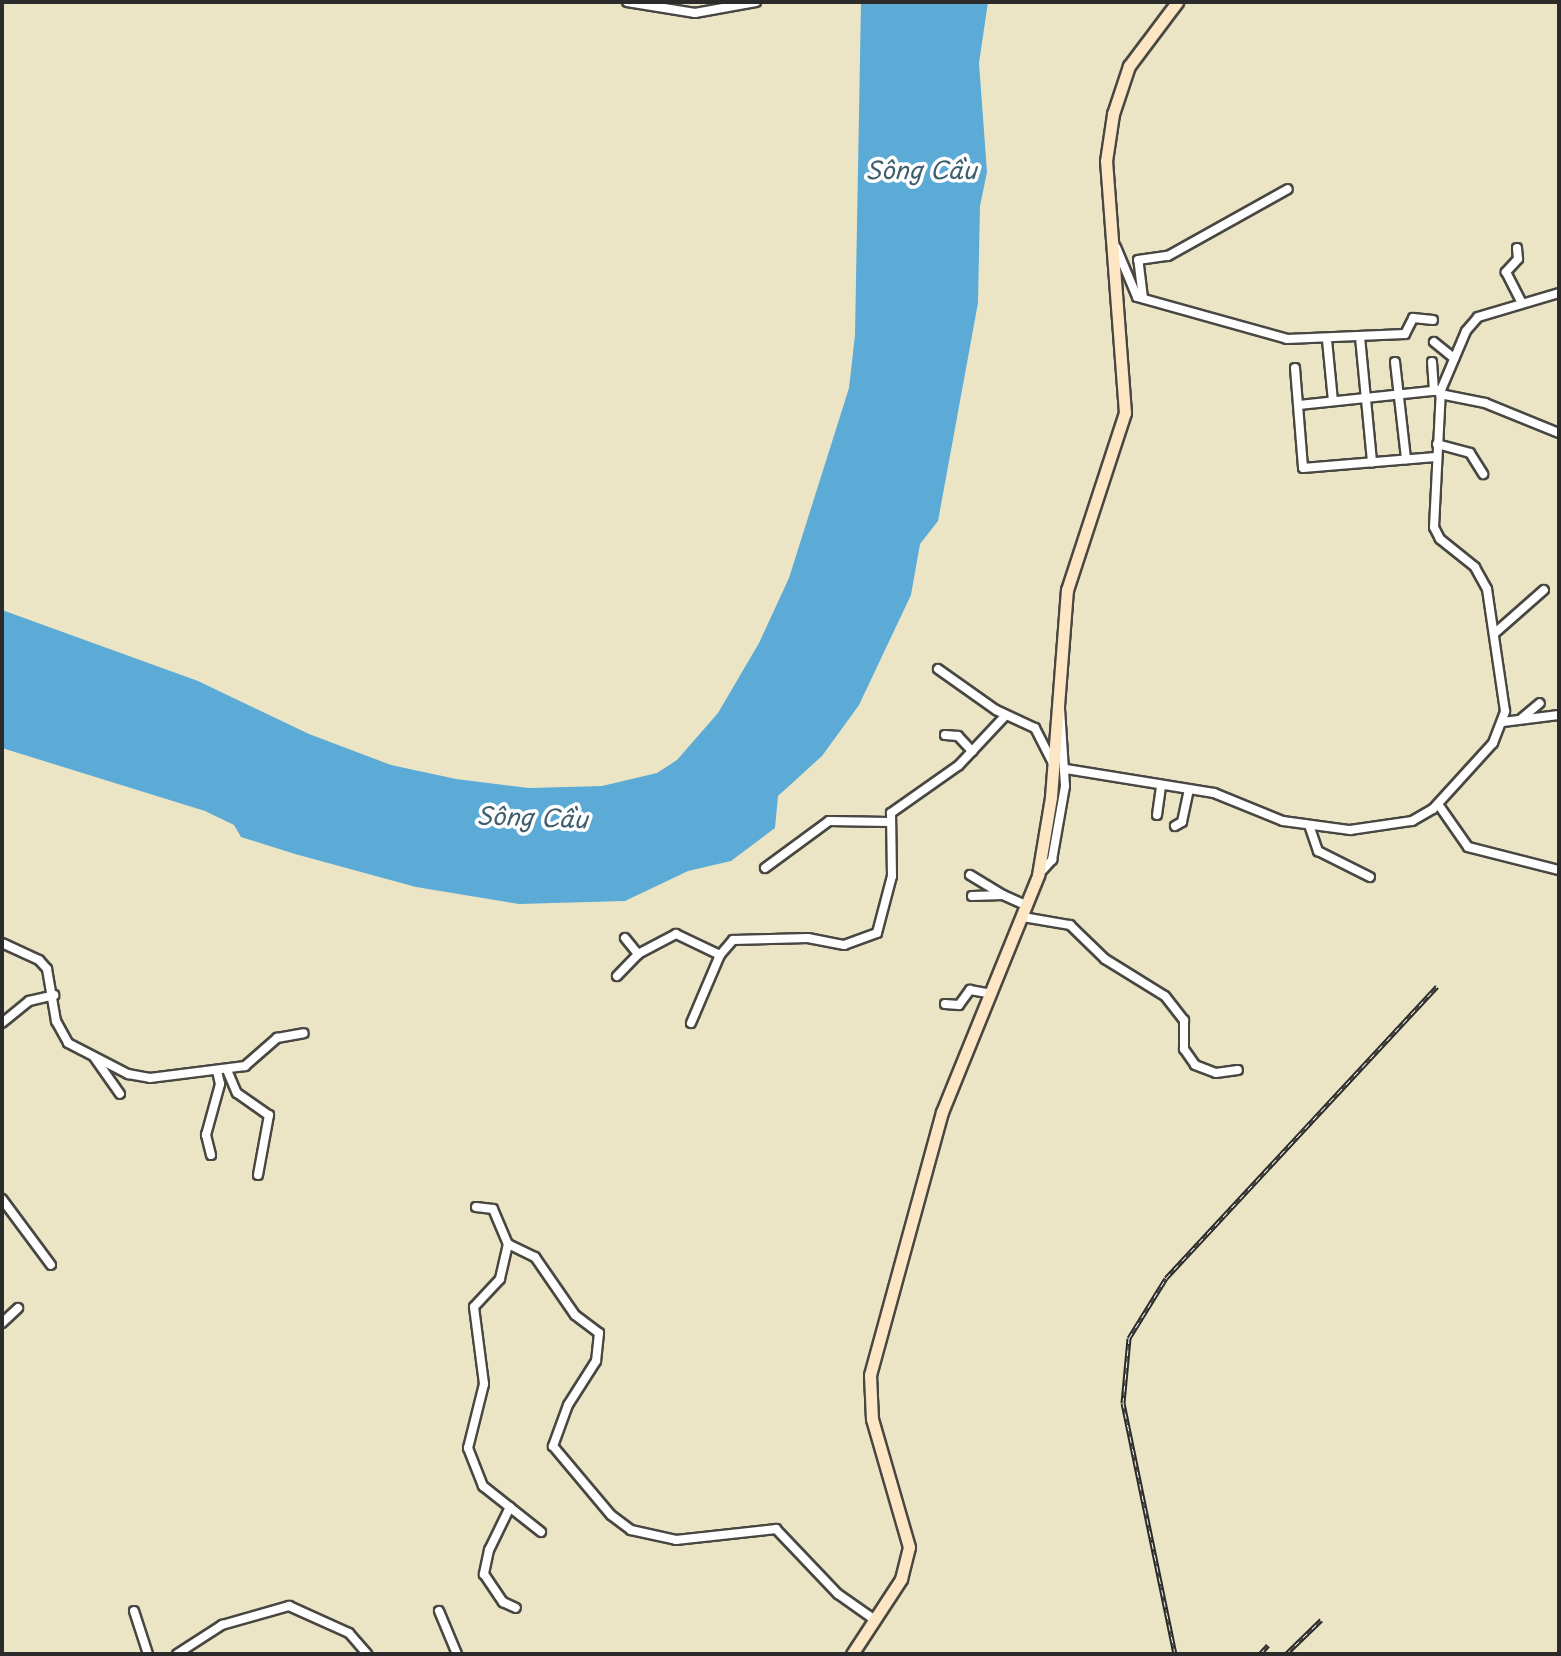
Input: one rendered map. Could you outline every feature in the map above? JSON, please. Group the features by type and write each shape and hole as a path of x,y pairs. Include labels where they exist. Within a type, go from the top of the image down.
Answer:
{"main road":[{"path":"852,1654 901,1579 909,1547 872,1419 870,1375 932,1144 1038,875 1054,763 1067,590 1125,413 1106,161 1113,114 1129,66 1177,2"}],"street":[{"path":"627,2 695,13 750,3"},
{"path":"1143,298 1138,260 1168,256 1288,189"},
{"path":"1111,231 1130,288 1143,298 1287,339 1327,340 1407,334 1413,318 1433,320"},
{"path":"1517,248 1518,259 1506,272 1522,303"},
{"path":"1438,391 1478,317 1559,293"},
{"path":"1360,337 1372,462"},
{"path":"1327,340 1333,401"},
{"path":"1434,342 1454,358"},
{"path":"1395,362 1406,459"},
{"path":"1066,769 1226,797 1273,818 1350,830 1412,821 1438,804 1493,743 1503,722 1495,633 1482,577 1434,527 1438,391 1432,362"},
{"path":"1295,368 1301,466 1436,457"},
{"path":"1299,405 1438,391 1485,403 1559,433"},
{"path":"1437,444 1470,453 1483,474"},
{"path":"1495,633 1544,590"},
{"path":"938,669 1005,716 1035,728 1054,763"},
{"path":"1521,718 1540,703"},
{"path":"1038,875 1052,860 1066,769 1058,704"},
{"path":"1503,722 1521,718 1545,721 1559,715"},
{"path":"691,1023 720,955 739,938 808,938 844,945 877,933 892,876 891,813 972,751 1005,716"},
{"path":"945,735 958,736 972,751"},
{"path":"1157,815 1161,785"},
{"path":"1175,826 1182,822 1189,790"},
{"path":"1438,804 1468,847 1559,870"},
{"path":"765,868 819,825 840,820 889,822"},
{"path":"1309,825 1318,851 1370,877"},
{"path":"970,875 1025,912 1070,925 1105,959 1165,996 1184,1020 1184,1049 1195,1065 1216,1073 1238,1070"},
{"path":"972,896 1003,895"},
{"path":"617,976 638,954 682,934 720,955"},
{"path":"625,938 638,954"},
{"path":"2,943 43,964 63,1036 93,1052 117,1070 139,1077 222,1070 251,1064 277,1038 304,1033"},
{"path":"945,1004 959,1005 970,990 992,994"},
{"path":"2,1023 29,1001 54,995"},
{"path":"93,1052 120,1094"},
{"path":"211,1155 206,1135 222,1070"},
{"path":"222,1070 237,1093 269,1115 258,1175"},
{"path":"2,1199 51,1265"},
{"path":"476,1207 493,1209 508,1244 500,1279 474,1307 484,1384 468,1448 478,1481 541,1532"},
{"path":"508,1244 535,1257 575,1315 599,1333 596,1361 568,1405 553,1446 611,1515 631,1530 676,1540 776,1529 838,1594 875,1620"},
{"path":"2,1323 18,1308"},
{"path":"510,1507 489,1550 484,1574 503,1602 516,1608"},
{"path":"177,1654 222,1625 289,1606 349,1633 367,1654"},
{"path":"134,1611 148,1654"},
{"path":"439,1611 457,1654"}],"water":[{"name":"Sông Cầu","path":"861,2 988,2 979,63 987,172 980,206 978,303 938,521 920,544 911,595 859,705 822,756 778,796 775,828 731,861 688,871 625,901 519,904 416,887 295,854 241,837 234,825 205,811 2,748 2,610 198,681 309,734 391,765 456,779 529,788 602,786 657,773 677,760 718,713 759,643 789,578 849,388 855,335"}],"railway":[{"path":"1175,1654 1123,1403 1129,1338 1166,1278 1437,986"},
{"path":"1286,1654 1321,1620"},
{"path":"1260,1654 1268,1645"}]}
